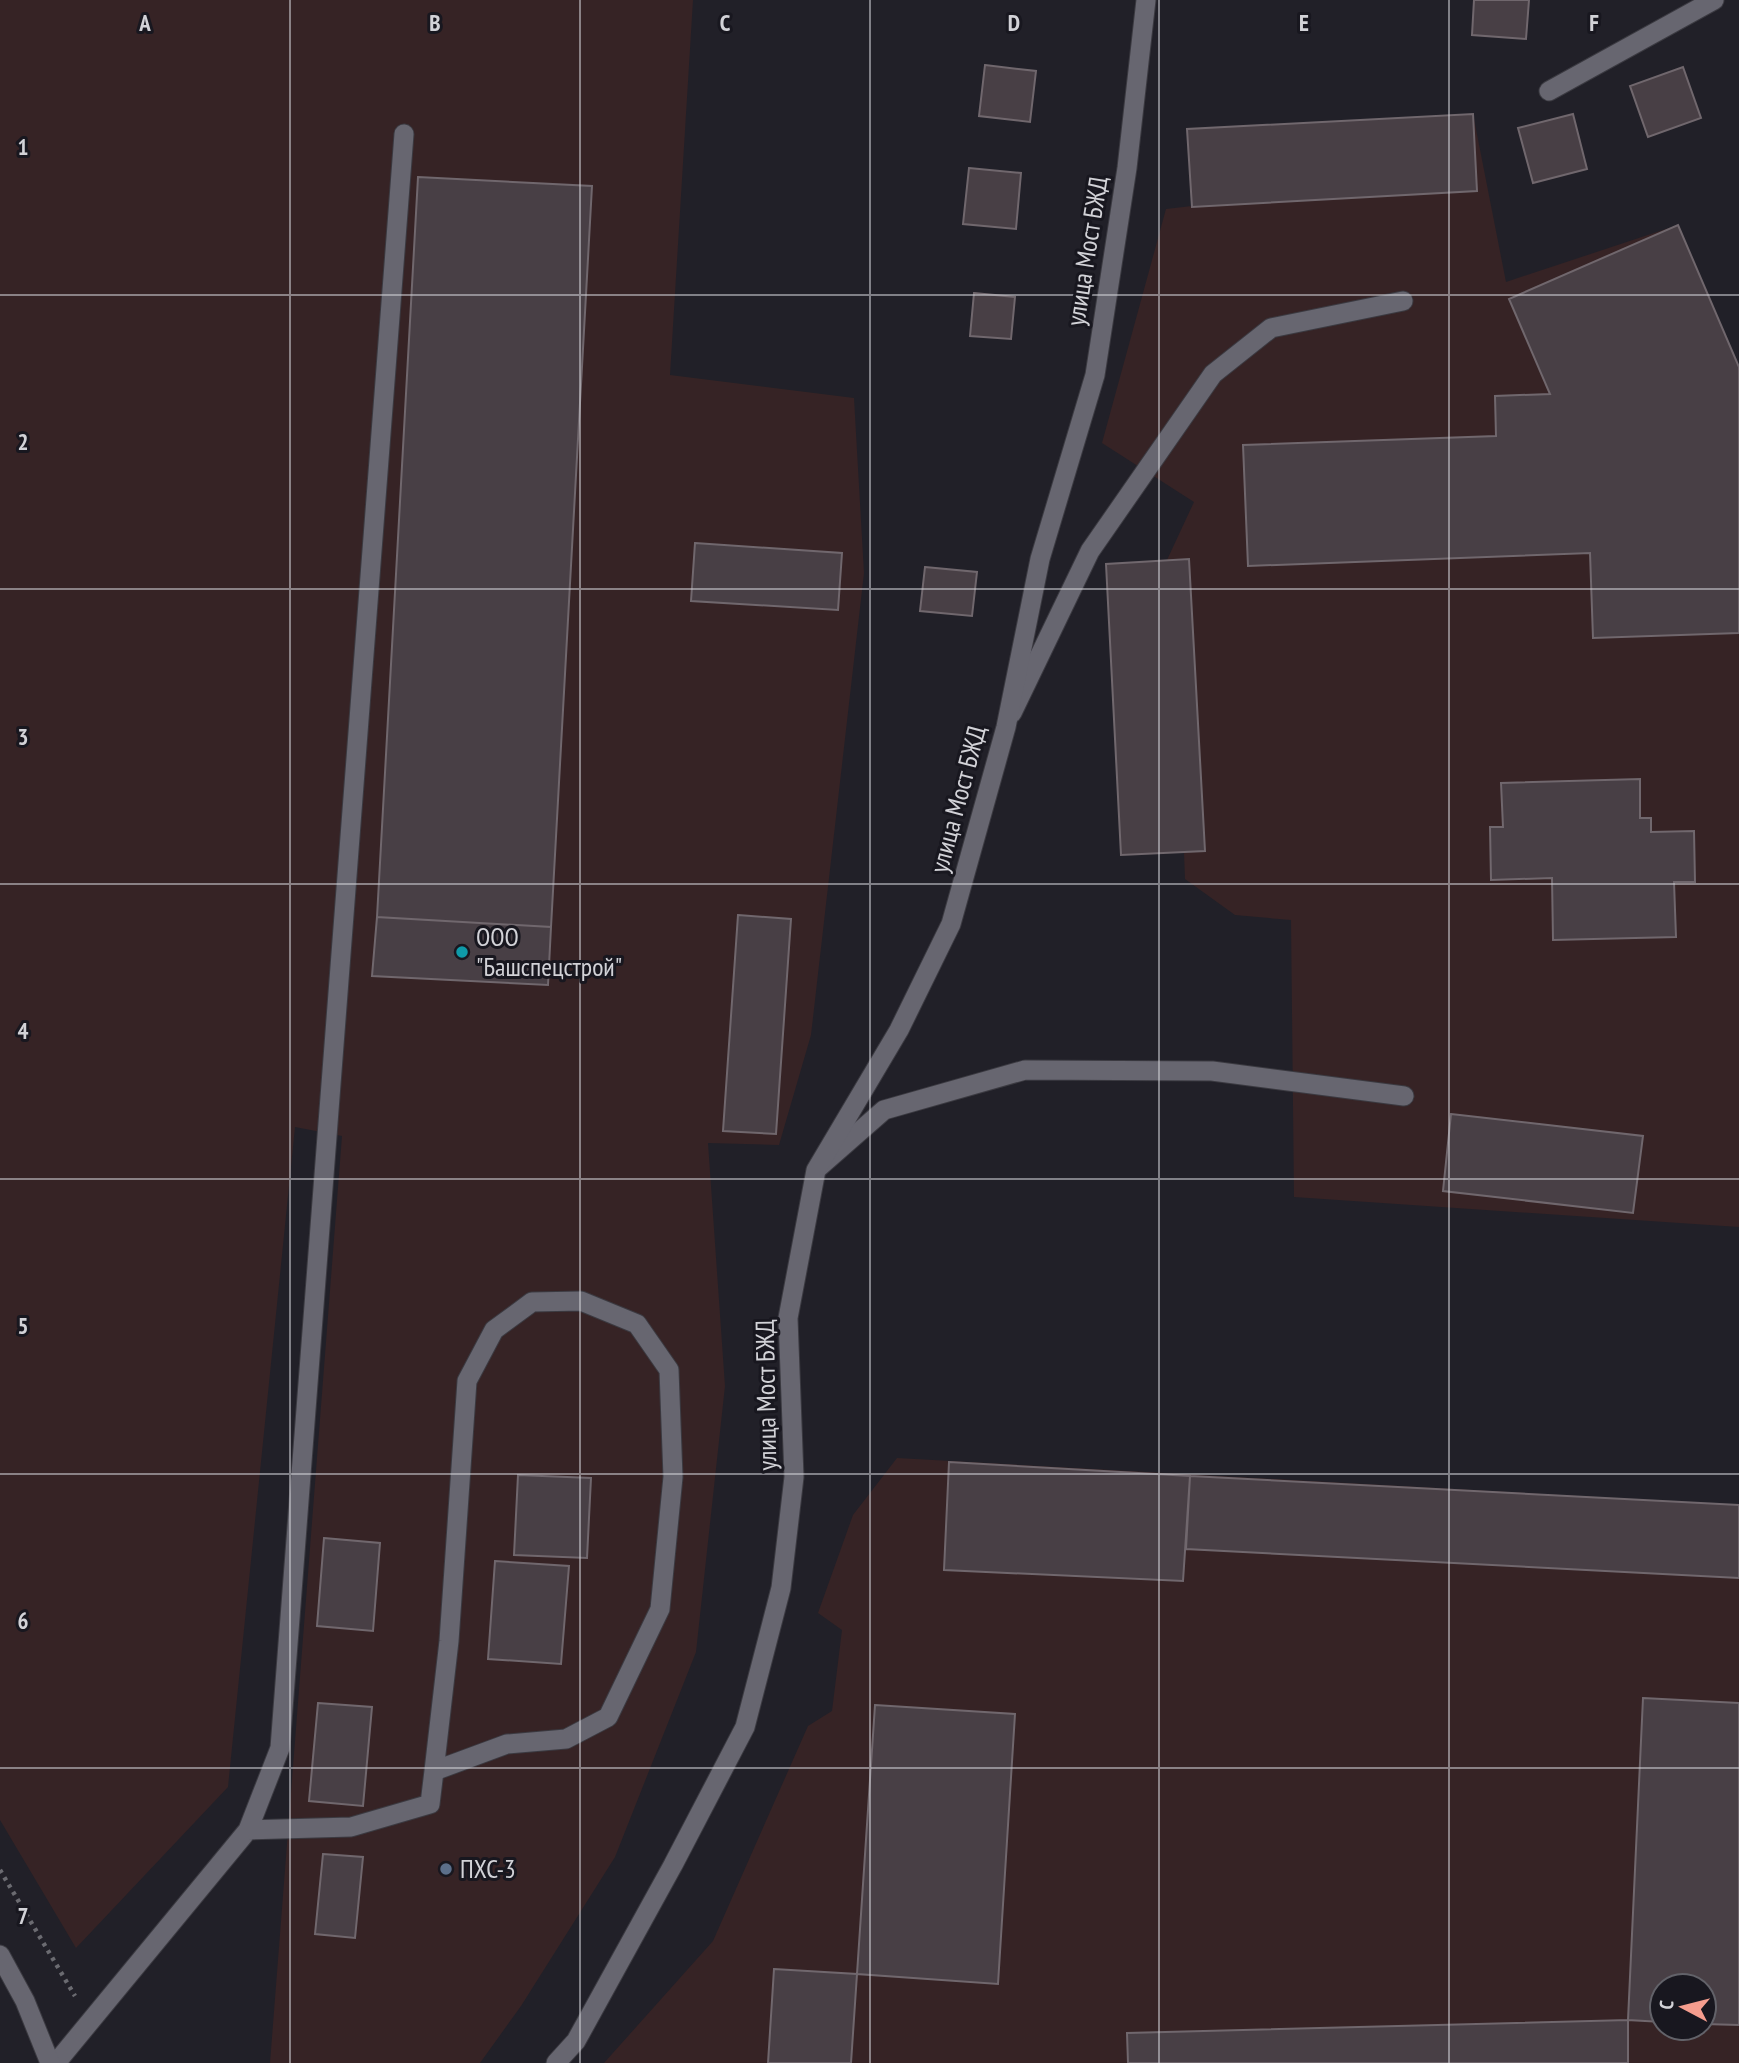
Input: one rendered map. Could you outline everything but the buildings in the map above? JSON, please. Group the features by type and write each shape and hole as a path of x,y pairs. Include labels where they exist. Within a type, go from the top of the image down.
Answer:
{"street":[{"name":"улица Мост БЖД","path":"556,2063 576,2042 673,1865 744,1727 781,1588 794,1476 788,1318 816,1170 899,1030 951,924 1006,727 1040,559 1094,375 1127,168 1146,0"},
{"path":"1669,23 1675,0"},
{"path":"1549,91 1714,0"},
{"path":"56,2063 248,1830 279,1748 404,134"},
{"path":"1006,727 1090,551 1213,374 1271,328 1402,301"},
{"path":"816,1170 884,1110 1025,1070 1212,1071 1404,1096"},
{"path":"248,1830 351,1827 430,1804 433,1770 449,1641 467,1381 494,1330 533,1302 581,1301 637,1324 669,1370 673,1476 660,1609 608,1717 566,1739 507,1744 433,1770"},
{"path":"0,1955 25,2001 50,2063"}],"path":[{"path":"0,1870 90,2021"}],"shaded area":[{"path":"0,0 693,0 670,375 854,398 864,573 811,1035 779,1145 708,1143 725,1386 696,1652 615,1857 521,2006 480,2063 270,2063 342,1136 295,1127 228,1787 76,1948 0,1820"},
{"path":"1473,114 1506,282 1678,225 1739,367 1739,1227 1294,1197 1291,920 1235,915 1185,879 1184,852 1121,855 1106,564 1167,560 1194,502 1102,443 1166,209 1192,206 1187,129"},
{"path":"897,1458 1739,1505 1739,2063 604,2063 713,1941 808,1726 832,1711 842,1630 818,1613 853,1515"}],"place":[{"name":"ООО \"Башспецстрой\"","path":"462,952"},
{"name":"ПХС-3","path":"446,1869"}]}
